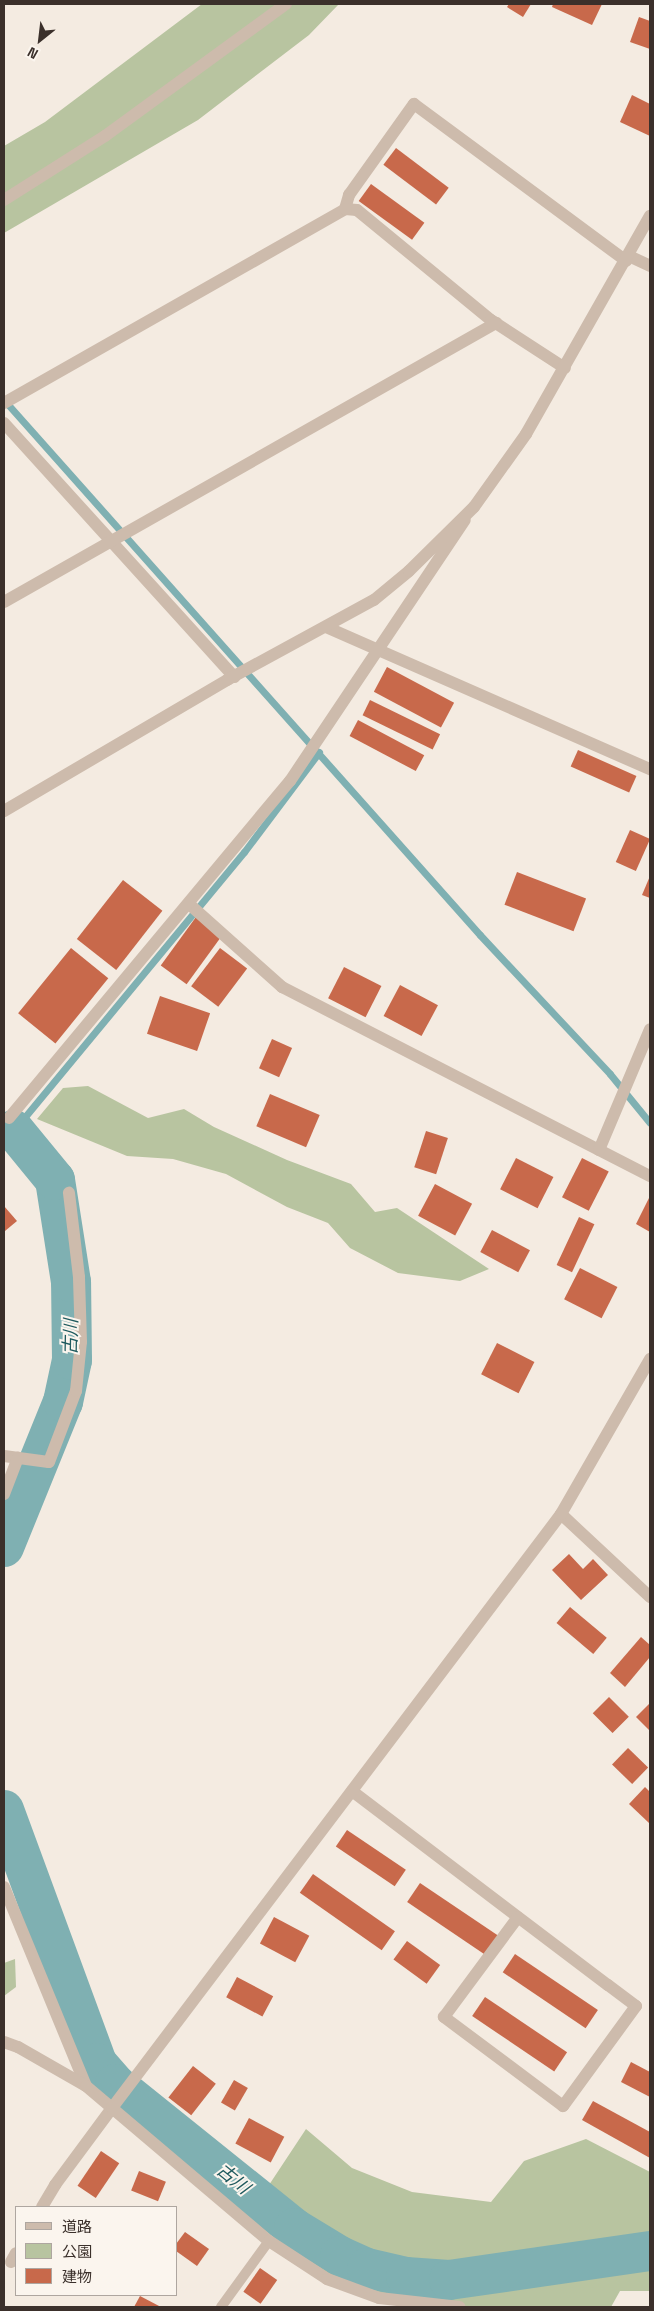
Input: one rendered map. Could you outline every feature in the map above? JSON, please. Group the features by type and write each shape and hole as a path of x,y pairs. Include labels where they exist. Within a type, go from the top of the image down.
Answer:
{"street":[{"path":"4,200 105,136 286,4"},
{"path":"345,209 350,195 414,104 627,258 650,266"},
{"path":"9,400 345,209 357,210 496,323 565,368"},
{"path":"9,1118 290,781 376,649 526,434 650,216"},
{"path":"4,602 496,323"},
{"path":"4,423 234,677"},
{"path":"4,811 234,677 374,600 474,507"},
{"path":"326,627 650,770"},
{"path":"189,904 282,987 650,1176"},
{"path":"598,1150 650,1029"},
{"path":"4,1456 49,1462 76,1392 81,1342 79,1277 69,1193"},
{"path":"43,2206 55,2184 561,1514 650,1359"},
{"path":"4,1494 18,1458"},
{"path":"561,1514 650,1597"},
{"path":"352,1791 636,2006 563,2106 444,2017 518,1917"},
{"path":"4,1887 86,2086"},
{"path":"4,2042 18,2047 86,2086 269,2241 327,2279 379,2298 460,2307"}],"lane":[{"path":"221,2307 269,2241"}],"green space":[{"path":"202,4 339,4 309,35 198,120 4,233 4,146 45,122"},
{"path":"88,1086 148,1118 184,1109 214,1127 287,1160 351,1184 375,1212 397,1208 489,1269 460,1281 398,1273 350,1248 328,1223 287,1207 226,1174 173,1159 127,1156 37,1119 63,1088"},
{"path":"15,1959 16,1987 4,1996 4,1963"},
{"path":"135,2077 267,2188 306,2129 352,2168 412,2192 491,2202 524,2161 586,2139 650,2172 650,2291 620,2291 611,2307 458,2307 379,2298 319,2274 112,2108"}],"building":[{"path":"509,4 531,4 523,17 507,7"},
{"path":"553,4 602,4 592,25 552,7"},
{"path":"639,17 650,21 650,49 630,42"},
{"path":"632,95 650,104 650,136 620,122"},
{"path":"396,148 449,188 436,204 383,165"},
{"path":"371,184 424,223 412,240 359,201"},
{"path":"387,667 454,703 441,727 374,692"},
{"path":"370,700 440,734 433,749 363,715"},
{"path":"358,720 424,755 416,771 350,736"},
{"path":"578,750 636,776 629,792 571,766"},
{"path":"630,830 650,839 636,871 616,862"},
{"path":"517,872 586,899 574,931 504,905"},
{"path":"650,876 650,898 642,895"},
{"path":"123,880 162,911 116,970 77,939"},
{"path":"196,917 222,936 187,984 161,966"},
{"path":"71,948 108,978 55,1043 18,1013"},
{"path":"220,948 247,968 218,1007 191,986"},
{"path":"344,967 381,986 366,1017 328,998"},
{"path":"400,985 438,1005 422,1036 384,1016"},
{"path":"160,996 210,1013 197,1051 147,1034"},
{"path":"272,1039 292,1048 279,1077 259,1068"},
{"path":"270,1094 320,1115 306,1147 256,1126"},
{"path":"426,1131 448,1138 436,1174 414,1167"},
{"path":"516,1158 553,1177 538,1208 500,1189"},
{"path":"582,1158 609,1172 589,1211 562,1197"},
{"path":"435,1184 472,1204 455,1236 418,1216"},
{"path":"650,1196 650,1232 636,1224"},
{"path":"4,1206 17,1221 5,1231 4,1230"},
{"path":"579,1217 594,1224 572,1272 557,1265"},
{"path":"492,1230 530,1250 518,1272 480,1252"},
{"path":"580,1268 617,1287 602,1318 564,1299"},
{"path":"497,1343 534,1362 519,1393 481,1374"},
{"path":"569,1554 583,1569 593,1559 608,1575 581,1600 552,1570"},
{"path":"570,1607 607,1638 593,1654 557,1623"},
{"path":"641,1637 650,1645 650,1657 625,1687 610,1673"},
{"path":"609,1697 629,1717 613,1733 593,1713"},
{"path":"650,1703 650,1731 636,1717"},
{"path":"628,1748 648,1767 632,1784 612,1765"},
{"path":"645,1787 650,1792 649,1823 629,1804"},
{"path":"347,1830 406,1870 395,1886 336,1847"},
{"path":"313,1874 395,1931 382,1950 300,1893"},
{"path":"420,1883 502,1938 489,1957 407,1902"},
{"path":"274,1917 309,1936 295,1962 260,1943"},
{"path":"407,1941 440,1965 427,1984 393,1960"},
{"path":"515,1954 598,2010 586,2028 503,1972"},
{"path":"237,1977 273,1996 262,2017 226,1997"},
{"path":"485,1997 567,2052 554,2071 472,2016"},
{"path":"631,2062 650,2072 650,2097 621,2082"},
{"path":"193,2066 216,2084 191,2115 168,2098"},
{"path":"234,2080 248,2088 235,2111 221,2103"},
{"path":"593,2101 650,2132 650,2158 582,2120"},
{"path":"249,2118 284,2137 271,2162 235,2144"},
{"path":"101,2151 119,2163 96,2198 78,2186"},
{"path":"139,2171 166,2182 158,2201 131,2190"},
{"path":"185,2232 209,2249 197,2266 178,2252 178,2241"},
{"path":"260,2268 277,2280 261,2304 243,2292"},
{"path":"140,2296 161,2307 134,2307"}],"waterway":[{"path":"4,400 480,935 610,1074 650,1123"},
{"path":"4,1123 14,1130 244,852 319,752"},
{"name":"古川","path":"4,1547 63,1402 72,1360 71,1282 55,1180 14,1130"},
{"name":"古川","path":"4,1810 97,2063 115,2084 294,2228 340,2256 367,2268 406,2277 449,2280 650,2251"}]}
